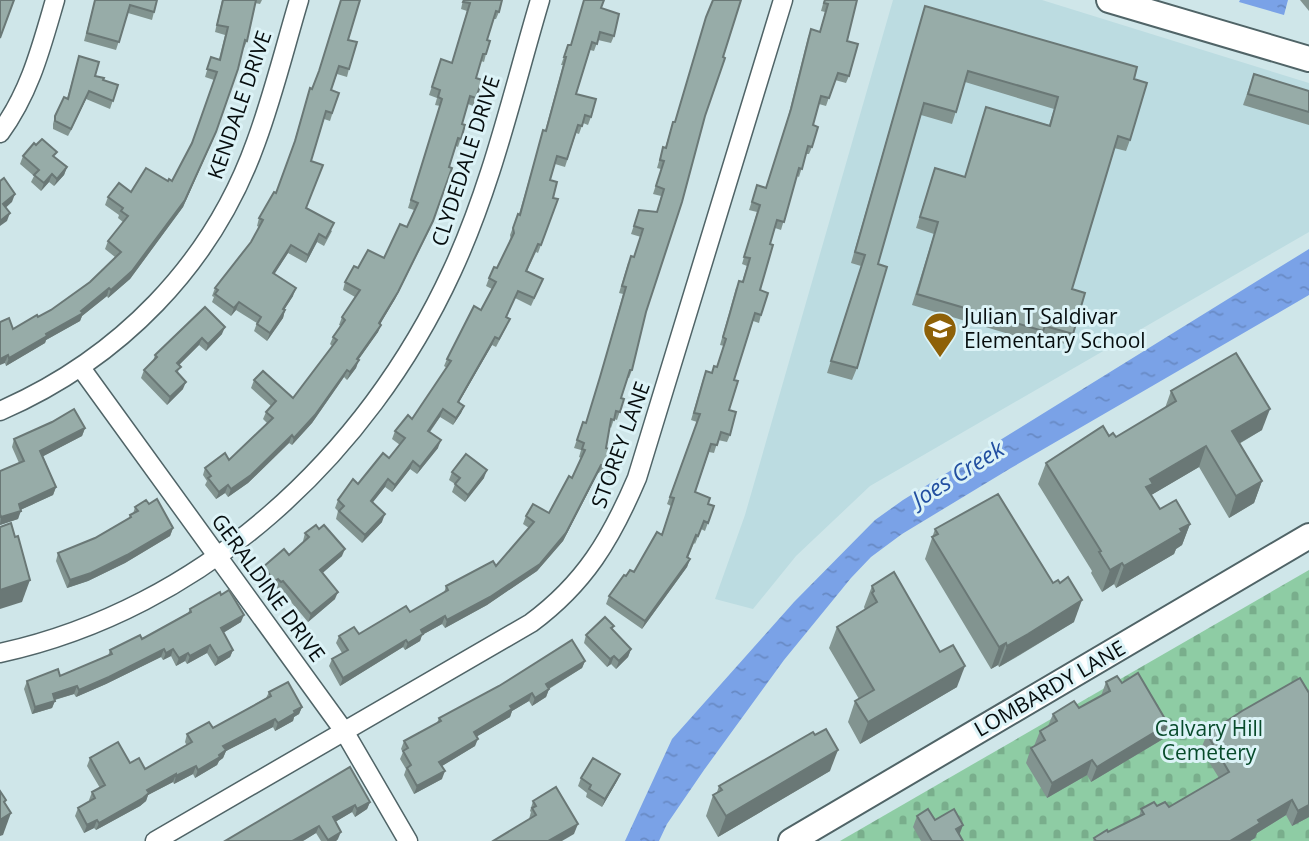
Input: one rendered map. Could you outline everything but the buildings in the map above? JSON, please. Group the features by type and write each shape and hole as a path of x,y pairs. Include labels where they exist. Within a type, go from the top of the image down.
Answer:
{"main road":[{"path":"1109,0 1309,59"},
{"name":"LOMBARDY LANE","path":"791,841 1309,536"}],"street":[{"path":"0,133 23,98 32,77 55,0"},
{"name":"KENDALE DRIVE","path":"0,411 29,398 81,368 116,341 162,299 185,272 223,216 256,142 299,0"},
{"name":"CLYDEDALE DRIVE","path":"0,653 86,628 131,608 216,557 316,473 351,432 396,375 426,325 453,270 476,216 540,0"},
{"name":"STOREY LANE","path":"155,841 531,623 552,608 584,576 601,552 623,511 652,434 783,0"},
{"name":"GERALDINE DRIVE","path":"81,368 344,732 408,841"}],"shaded area":[{"name":"Julian T Saldivar Elementary School","path":"893,0 1042,0 1309,83 1309,232 870,486 796,556 753,609 715,599 745,515"}],"green space":[{"name":"Calvary Hill Cemetery","path":"1309,570 1309,841 840,841"}],"water":[{"path":"1288,0 1284,15 1239,2"},
{"name":"Joes Creek","path":"1309,249 1309,295 1011,468 902,534 871,557 784,660 704,770 667,824 659,841 625,841 672,739 794,602 875,520 903,500"}],"place":[{"name":"Julian T Saldivar Elementary School","path":"940,359"}]}
